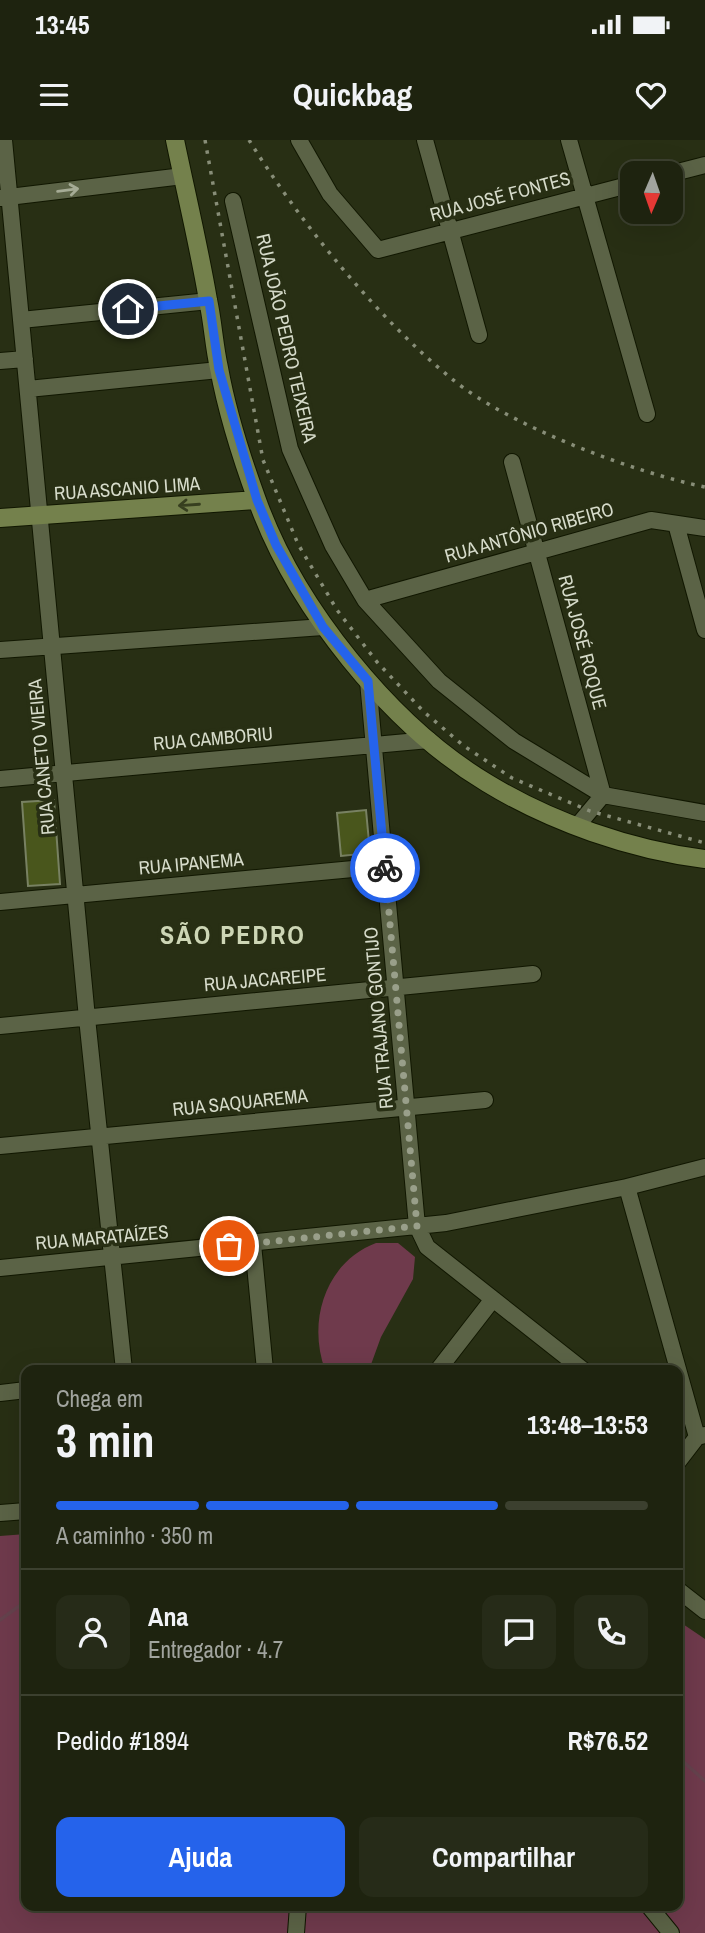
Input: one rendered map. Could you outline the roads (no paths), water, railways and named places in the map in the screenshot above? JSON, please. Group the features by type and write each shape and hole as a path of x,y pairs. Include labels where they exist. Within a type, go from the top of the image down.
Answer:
{"street":[{"name":"RUA CANETO VIEIRA","path":"4,140 5,197 28,388 86,1017 123,1365"},
{"path":"175,140 209,301 219,370 257,500 276,545 323,627 368,681 429,740 486,783 547,814 578,825 670,855 705,859"},
{"name":"RUA JOSÉ FONTES","path":"299,140 330,194 379,250 620,187"},
{"path":"425,140 478,335"},
{"path":"569,140 647,414"},
{"path":"683,171 705,165"},
{"path":"5,197 183,176"},
{"name":"RUA JOÃO PEDRO TEIXEIRA","path":"233,201 290,449 333,546 365,600 449,690 514,741 603,795 705,813"},
{"path":"21,320 209,301"},
{"path":"0,361 25,359"},
{"path":"28,388 219,370"},
{"name":"RUA JOSÉ ROQUE","path":"512,462 603,795"},
{"name":"RUA ASCANIO LIMA","path":"0,518 257,500"},
{"name":"RUA ANTÔNIO RIBEIRO","path":"365,600 652,520 705,528"},
{"path":"676,524 705,630"},
{"path":"0,650 323,627"},
{"name":"RUA TRAJANO GONTIJO","path":"368,681 417,1226"},
{"name":"RUA CAMBORIU","path":"0,779 429,740"},
{"path":"578,825 603,795"},
{"name":"RUA IPANEMA","path":"0,902 385,866"},
{"name":"RUA JACAREIPE","path":"0,1026 533,974"},
{"name":"RUA SAQUAREMA","path":"0,1146 485,1100"},
{"name":"RUA MARATAÍZES","path":"0,1268 417,1226 627,1187 705,1167"},
{"path":"627,1187 680,1365"},
{"path":"417,1226 427,1247 577,1365"},
{"path":"253,1244 265,1365"},
{"path":"442,1365 493,1299"},
{"path":"683,1375 701,1436 683,1456"},
{"path":"0,1393 21,1391"},
{"path":"0,1513 21,1511"},
{"path":"683,1594 705,1611"},
{"path":"296,1933 298,1911"},
{"path":"653,1911 671,1933"}],"waterway":[{"path":"0,1620 21,1605"},
{"path":"683,1761 705,1781"}],"railway":[{"path":"205,140 263,460 298,544 337,610 377,662 424,712 464,746 512,778 590,811 705,843"},
{"path":"249,140 292,203 341,267 396,327 452,379 505,414 573,445 608,459 705,487"}],"district":[{"name":"SÃO PEDRO","path":"233,934"}]}
